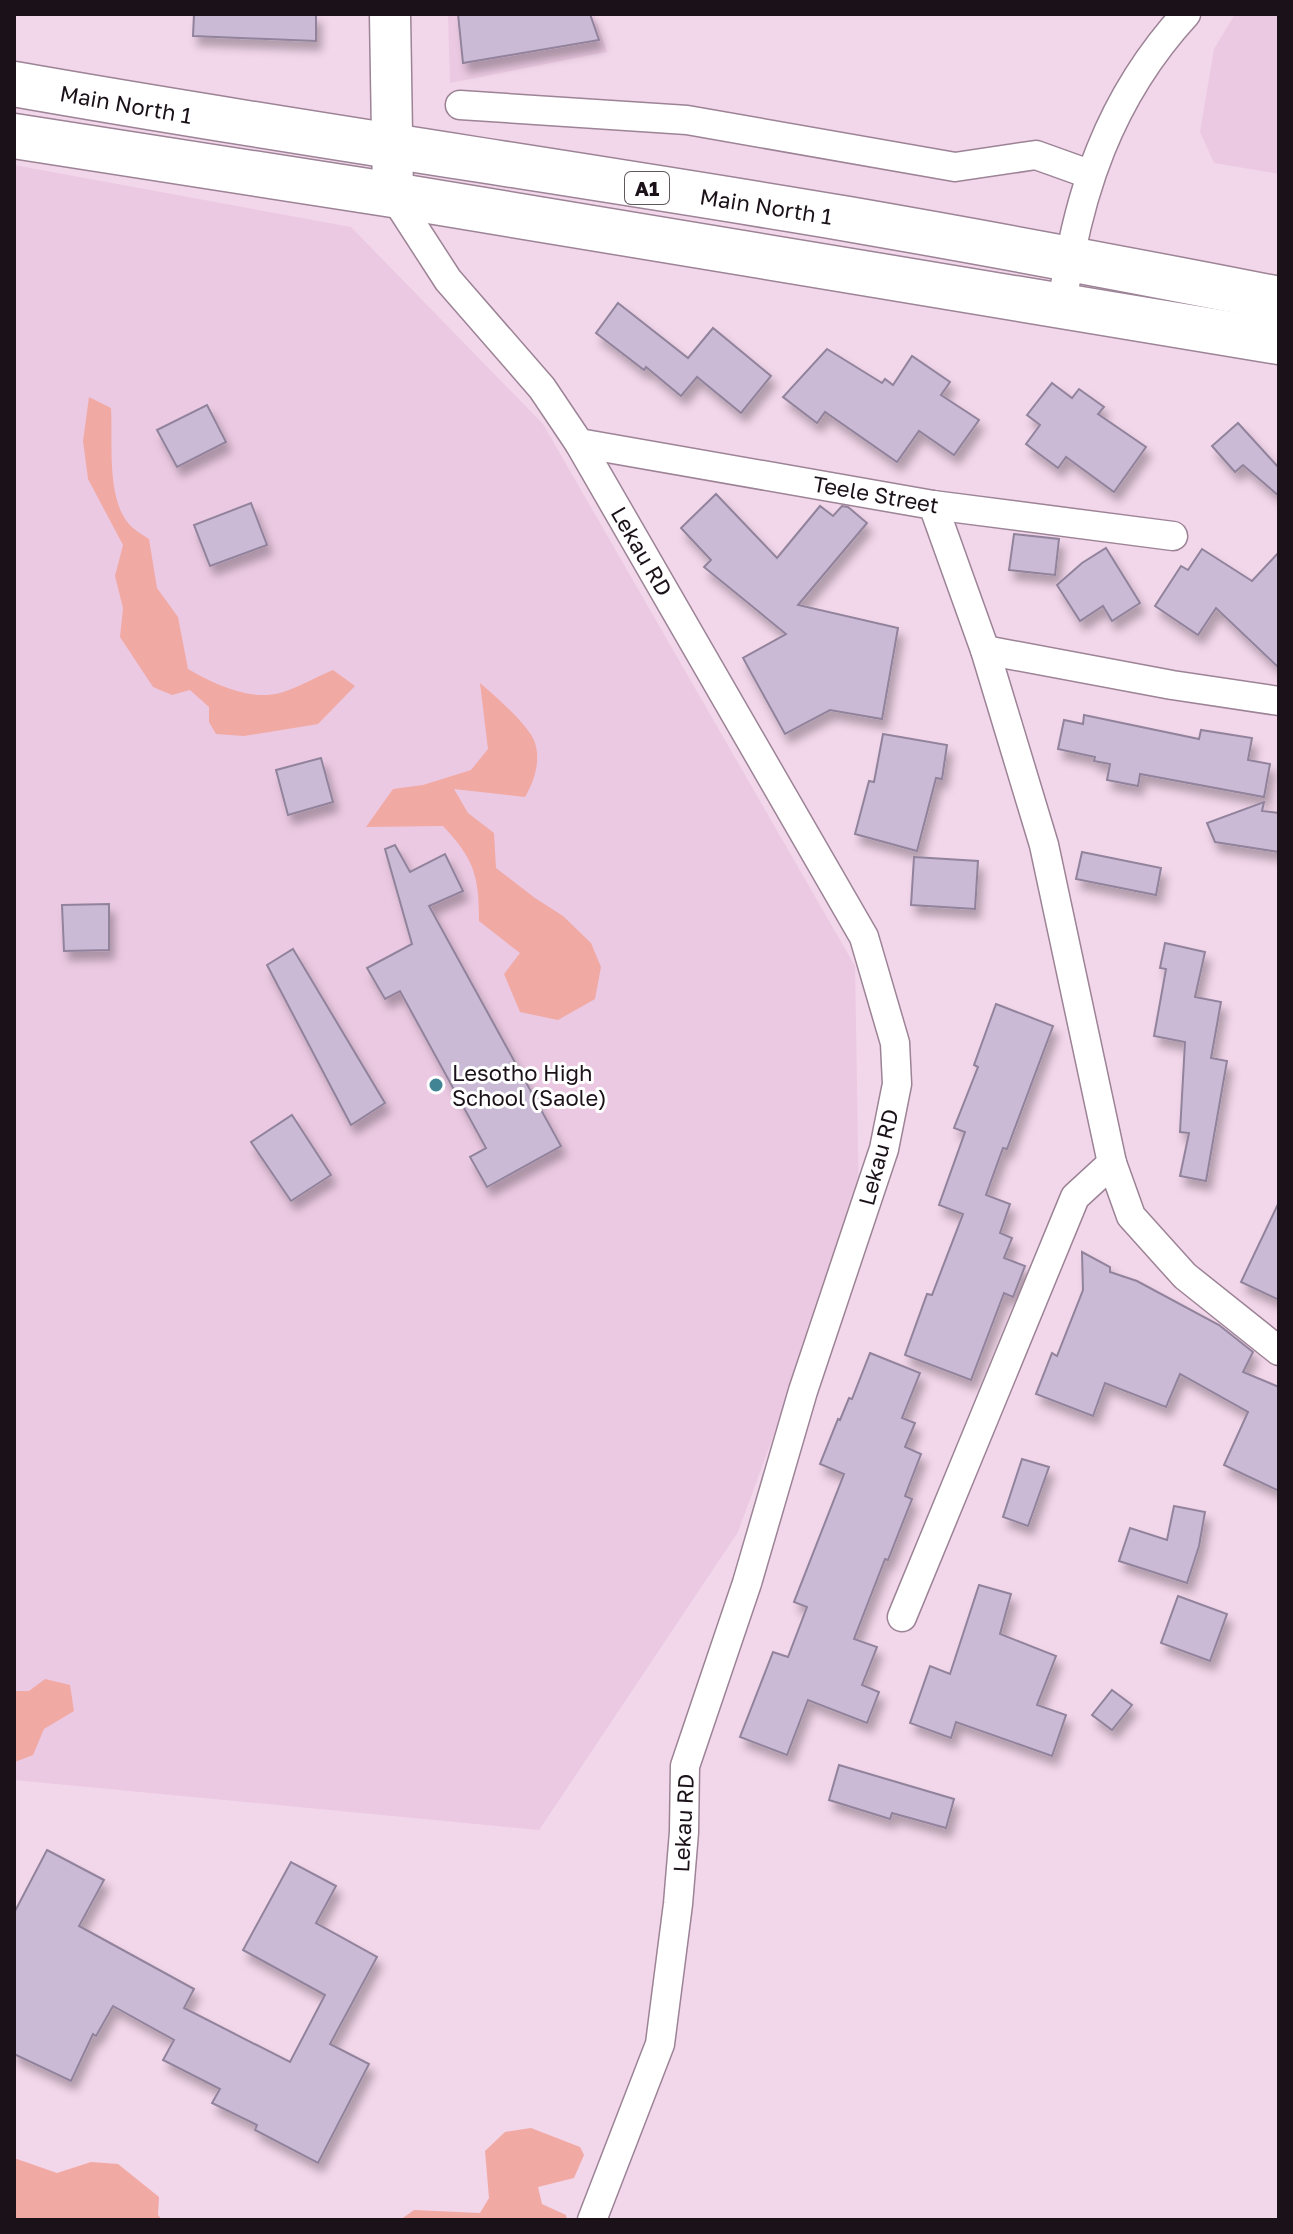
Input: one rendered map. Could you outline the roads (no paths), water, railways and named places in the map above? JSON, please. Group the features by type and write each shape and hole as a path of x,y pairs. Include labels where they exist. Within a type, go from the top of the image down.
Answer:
{"main road":[{"name":"Main North 1","path":"14,84 219,120 845,219 1279,299"},
{"name":"A1","path":"14,136 393,195 1279,342"}],"street":[{"path":"390,14 393,195"},
{"path":"1062,306 1068,258 1089,174 1116,112 1162,40 1186,14"},
{"path":"460,105 687,120 955,167 1036,155 1089,174"},
{"name":"Lekau RD","path":"393,195 448,280 542,388 579,443 864,937 895,1043 897,1084 884,1149 803,1391 747,1583 685,1766 678,1904 660,2044 592,2220"},
{"name":"Teele Street","path":"579,443 933,505 1173,536"},
{"path":"933,505 985,650 1044,845 1112,1163 1131,1216 1185,1276 1279,1351"},
{"path":"985,650 1172,685 1279,701"},
{"path":"902,1617 1075,1197 1112,1163"}],"place":[{"name":"Lesotho High School (Saole)","path":"436,1085"}]}
